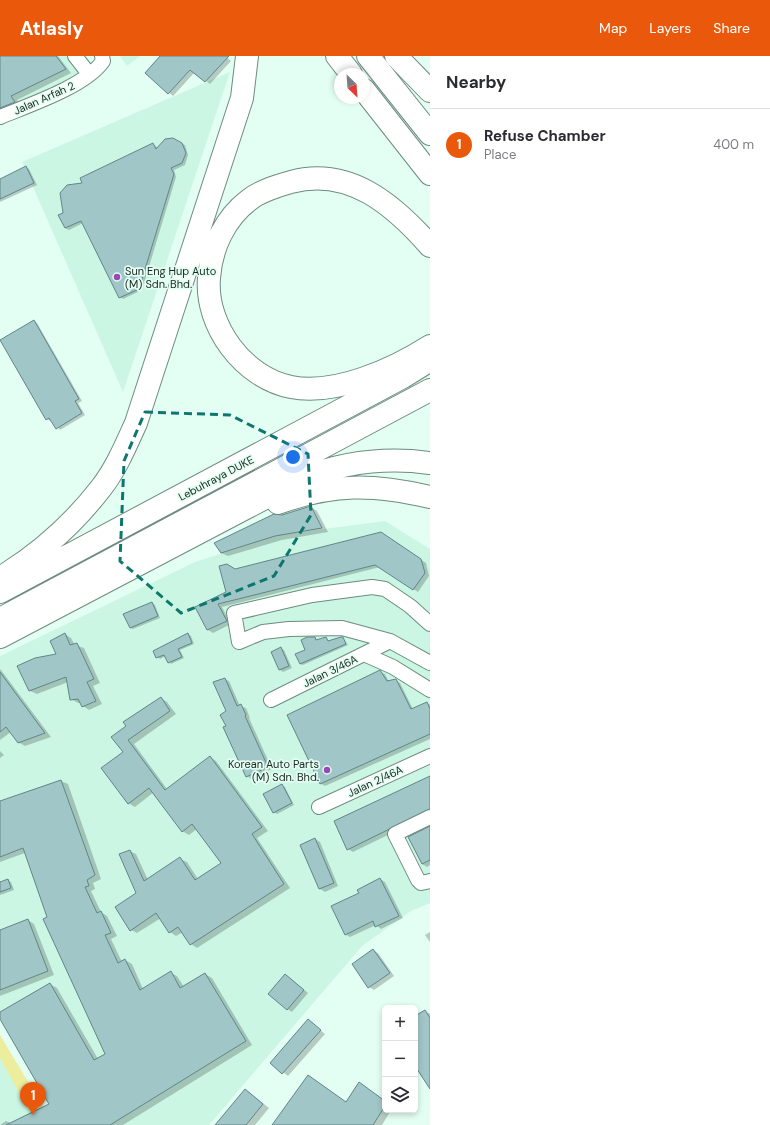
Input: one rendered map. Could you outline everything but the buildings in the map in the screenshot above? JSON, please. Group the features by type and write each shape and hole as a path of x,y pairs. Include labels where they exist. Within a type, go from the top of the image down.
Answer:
{"highway":[{"path":"0,578 39,550 73,520 102,487 122,454 136,423 242,98 247,56"},
{"path":"337,56 346,68"},
{"path":"368,56 430,134"},
{"path":"396,56 430,91"},
{"path":"370,98 430,174"},
{"path":"430,246 388,204 372,194 352,185 331,180 303,179 268,190 250,199 225,225 214,249 208,278 211,300 218,324 229,345 252,369 274,382 291,387 330,387 400,370 430,346"},
{"name":"Lebuhraya DUKE","path":"0,592 400,370 430,360"},
{"name":"Lebuhraya DUKE","path":"2,633 224,500 424,394"},
{"path":"2,633 303,478 335,467 364,463 412,461 430,463"},
{"path":"2,633 69,610 271,506 308,493 347,487 379,487 430,497"}],"street":[{"path":"75,56 88,74"},
{"name":"Jalan Arfah 2","path":"0,117 77,84 100,66 103,58"},
{"path":"428,659 390,641 342,628 316,627 263,632 239,642 234,613 312,595 372,587 385,590 410,606 430,624"},
{"name":"Jalan 3/46A","path":"271,700 390,641"},
{"path":"364,654 393,667 430,690"},
{"name":"Jalan 2/46A","path":"319,807 430,756"},
{"path":"430,817 395,834 418,880 421,883 430,881"}],"highlighted area":[{"path":"145,412 230,415 308,454 311,515 274,576 181,613 120,561 124,461"}],"shaded area":[{"path":"0,56 86,56 100,75 0,123"},
{"path":"120,56 140,56 127,66"},
{"name":"Sun Eng Hup Auto (M) Sdn. Bhd.","path":"230,72 123,392 22,162"},
{"path":"385,521 430,549 430,903 411,911 362,946 209,1125 58,1125 0,1014 0,656 195,562 278,535"},
{"path":"0,1035 52,1125 0,1125"},
{"path":"0,1035 54,1125 45,1125 37,1108 29,1111 0,1058"}],"place":[{"name":"Sun Eng Hup Auto (M) Sdn. Bhd.","path":"117,277"},
{"name":"Korean Auto Parts (M) Sdn. Bhd.","path":"327,770"},
{"name":"Refuse Chamber","path":"33,1115"}]}
